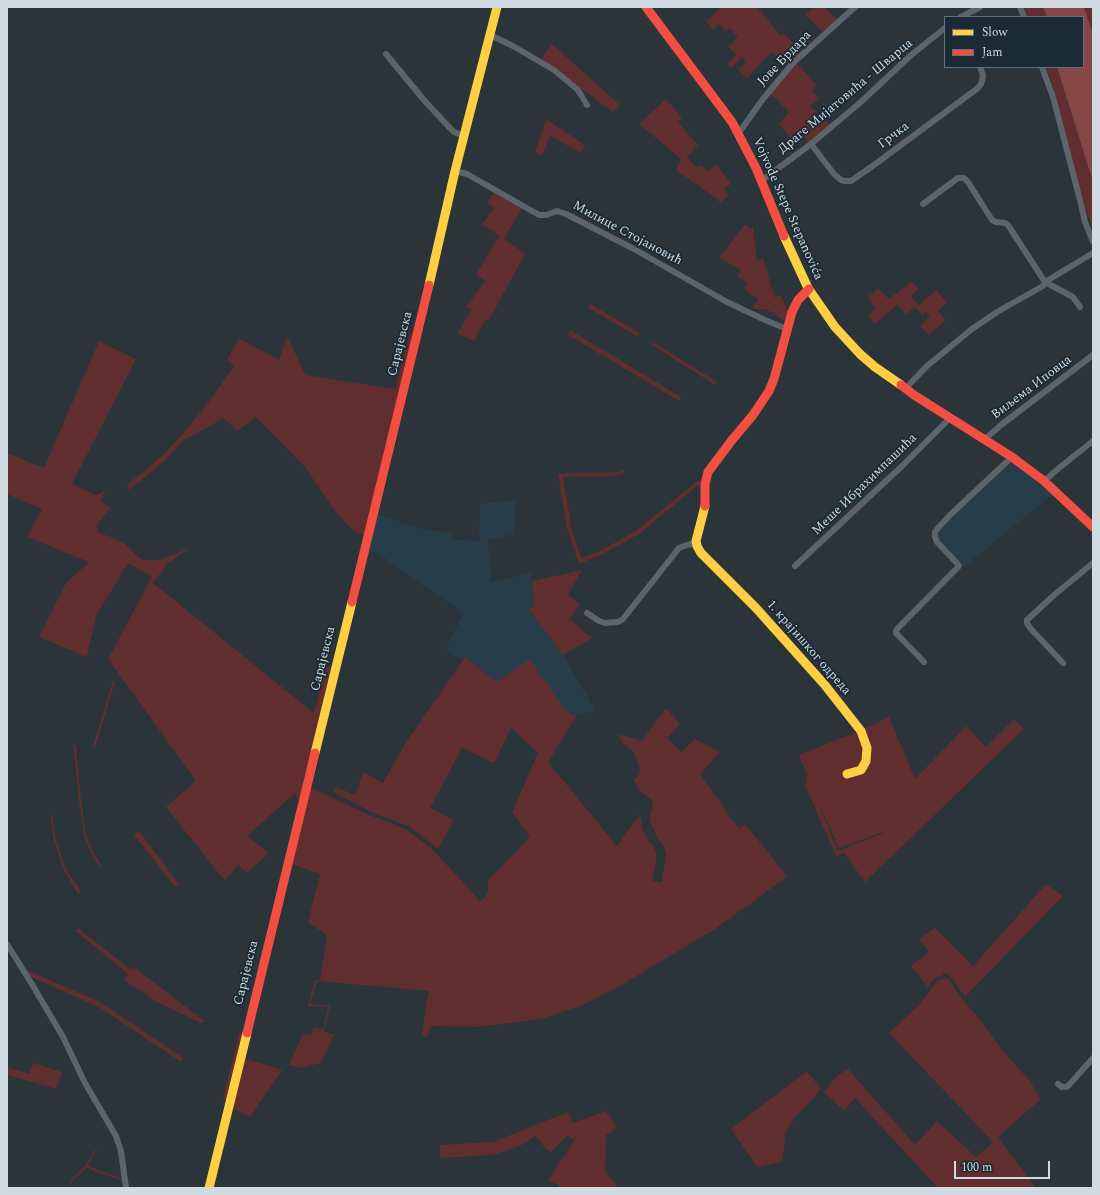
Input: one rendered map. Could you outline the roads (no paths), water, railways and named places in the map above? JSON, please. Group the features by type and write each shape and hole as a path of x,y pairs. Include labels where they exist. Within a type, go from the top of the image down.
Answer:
{"main road":[{"name":"Сарајевска","path":"209,1188 429,284 455,171 497,7"},
{"name":"Vojvode Stepe Stepanovića","path":"646,7 732,122 761,181 790,251 809,289 835,327 846,340 875,367 904,389 985,439 1044,481 1093,527"},
{"path":"696,543 696,537 704,514 706,502 706,478 708,472 718,457 753,415 769,391 774,379 792,312 798,300 809,289"},
{"name":"1. крајишког одреда","path":"696,543 701,553 756,608 824,684 861,731 867,748 866,761 861,770 847,774"}],"street":[{"name":"Јове Брдара","path":"738,134 763,99 793,64 855,7"},
{"path":"963,16 980,7"},
{"name":"Драге Мијатовића - Шварца","path":"761,181 811,144 862,101 910,56 944,29"},
{"path":"490,35 513,46 554,70 578,90 587,105"},
{"path":"386,54 423,99 448,126 454,132 465,136"},
{"name":"Грчка","path":"811,144 834,174 841,180 850,181 978,88 981,84 983,75 980,68"},
{"path":"1042,68 1053,97 1085,222 1093,242"},
{"name":"Милице Стојановић","path":"455,171 467,174 539,215 546,215 557,211 566,214 634,249 727,302 787,329"},
{"path":"923,204 958,178 964,178 992,220 1008,225 1045,282 1073,297 1080,307"},
{"path":"904,389 927,366 972,329 997,312 1043,286 1045,282 1093,253"},
{"name":"Виљема Иповца","path":"985,439 1007,420 1093,355"},
{"name":"Меше Ибрахимпашића","path":"796,566 901,467 950,418"},
{"path":"1044,481 1093,441"},
{"path":"924,662 896,632 898,628 959,566 937,542 935,532 950,515 1012,457"},
{"path":"587,613 605,623 618,622 623,619 680,548 696,543"},
{"path":"1063,663 1028,625 1026,620 1093,563"},
{"path":"7,944 63,1037 85,1083 116,1136 126,1188"},
{"path":"1058,1084 1062,1087 1069,1085 1093,1058"}]}
